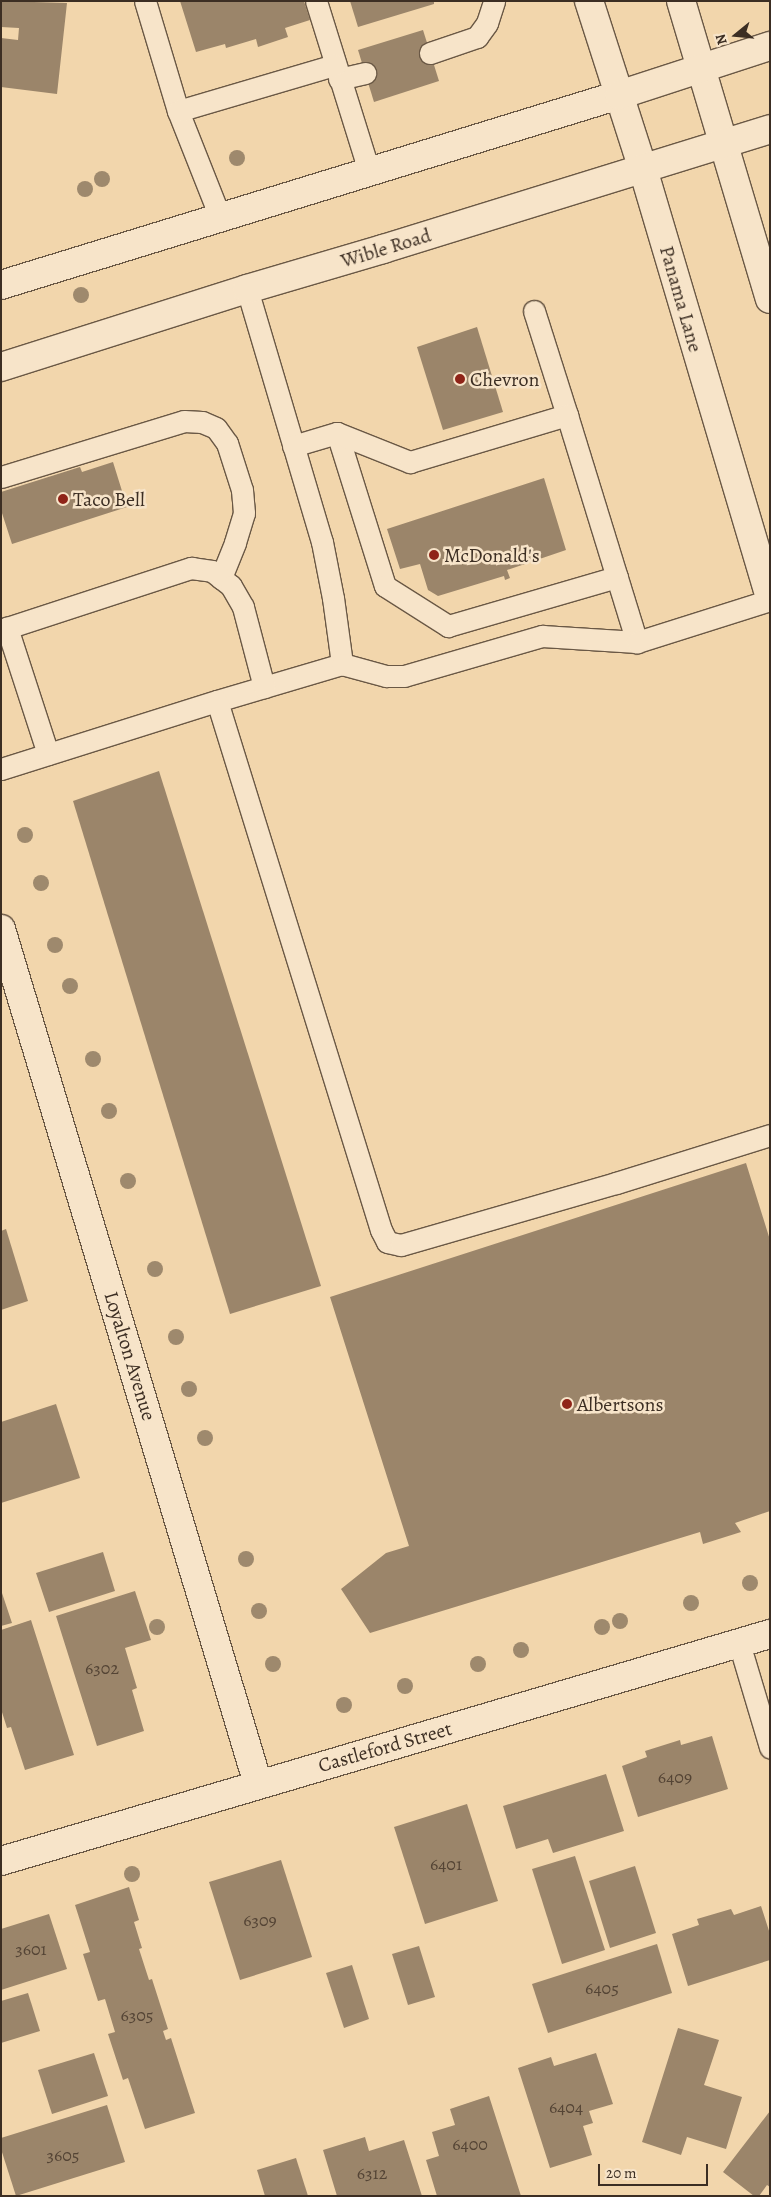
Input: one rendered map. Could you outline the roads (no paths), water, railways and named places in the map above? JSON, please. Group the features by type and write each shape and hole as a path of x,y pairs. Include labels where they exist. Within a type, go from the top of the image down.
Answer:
{"street":[{"name":"Panama Lane","path":"589,1 643,169 770,598"},
{"path":"681,1 770,299"},
{"path":"1,285 619,95 770,46"},
{"name":"Wible Road","path":"1,367 248,288 643,169 770,128"},
{"name":"Loyalton Avenue","path":"1,929 258,1784"},
{"name":"Castleford Street","path":"1,1861 770,1634"}],"lane":[{"path":"145,1 178,111 220,217"},
{"path":"316,1 369,171"},
{"path":"430,53 477,37 487,23 494,1"},
{"path":"178,111 337,72 365,72"},
{"path":"248,288 322,542 342,664"},
{"path":"534,311 637,642"},
{"path":"293,446 337,433 410,462 567,415"},
{"path":"1,477 184,421 202,422 216,428 227,444 242,490 244,513 235,543 221,578"},
{"path":"337,433 385,586 448,626 617,577"},
{"path":"48,754 4,624 191,568 212,571 231,586 243,607 264,687"},
{"path":"1,769 342,664 386,676 404,676 542,636 637,642 770,598"},
{"path":"217,701 381,1230 387,1242 400,1245 616,1183 770,1135"},
{"path":"739,1643 770,1747"}],"place":[{"name":"Chevron","path":"460,379"},
{"name":"Taco Bell","path":"63,499"},
{"name":"McDonald's","path":"434,555"},
{"name":"Albertsons","path":"567,1404"}]}
